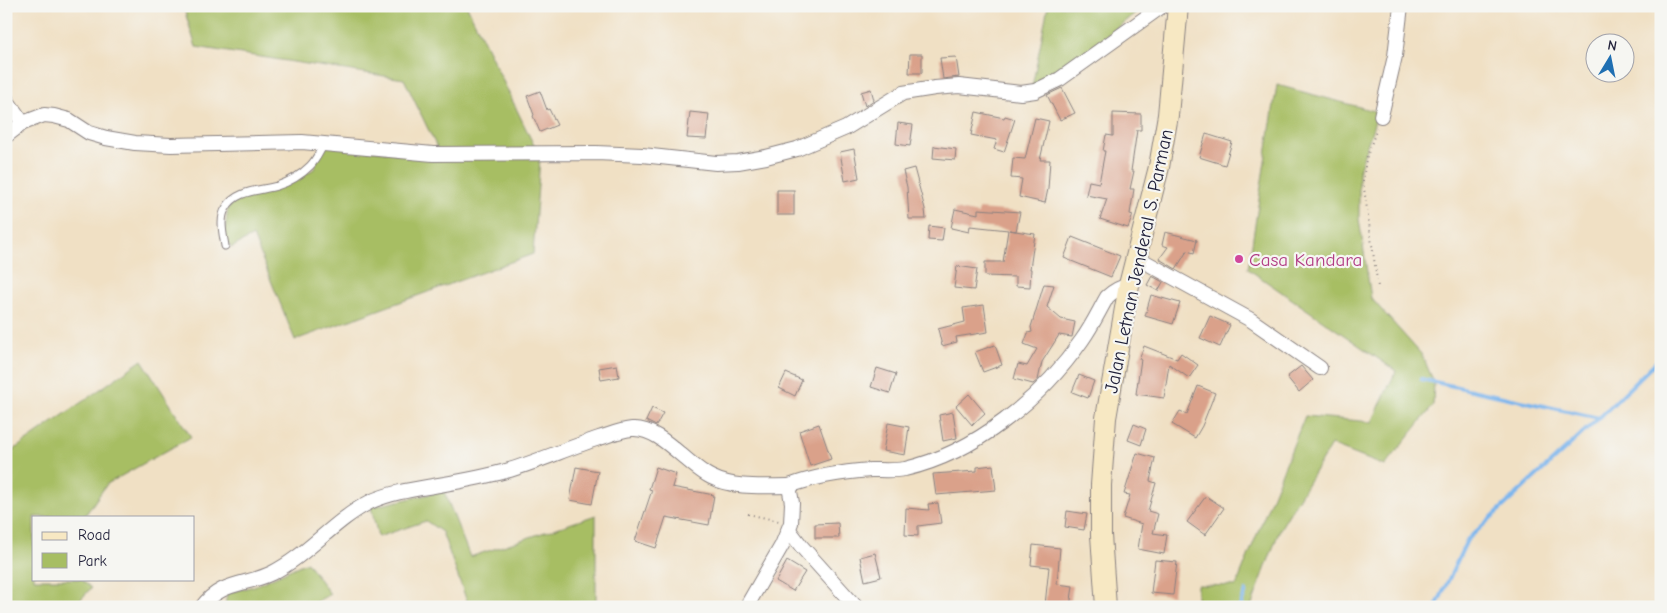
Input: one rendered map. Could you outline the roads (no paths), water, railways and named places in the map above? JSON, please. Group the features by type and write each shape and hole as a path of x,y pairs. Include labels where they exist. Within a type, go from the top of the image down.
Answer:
{"street":[{"path":"6,136 23,123 44,115 69,120 89,133 135,143 171,145 273,142 324,143 433,154 596,153 642,155 716,163 738,162 766,157 797,148 846,128 903,93 959,86 1020,93 1035,91 1060,79 1162,6"},
{"name":"Jalan Letnan Jenderal S. Parman","path":"1106,607 1101,485 1106,418 1129,285 1159,167 1168,115 1178,6"},
{"path":"1381,116 1395,56 1401,6"},
{"path":"6,99 23,123"},
{"path":"1136,257 1251,320 1320,368"},
{"path":"202,607 212,594 226,587 271,573 299,557 332,526 370,502 405,491 476,479 632,429 645,431 664,441 695,467 712,478 733,485 789,486 812,478 848,472 902,470 929,463 955,452 1007,419 1030,401 1057,373 1083,338 1112,291 1129,285"},
{"path":"748,607 790,527 792,503 789,486"},
{"path":"790,527 802,547 856,607"}],"lane":[{"path":"225,246 223,218 225,209 231,202 238,195 278,186 291,180 312,165 324,143"}],"waterway":[{"path":"1436,607 1467,540 1599,418 1661,357"},
{"path":"1421,379 1599,418"},
{"path":"1240,607 1246,591"}],"place":[{"name":"Casa Kandara","path":"1239,259"}]}
